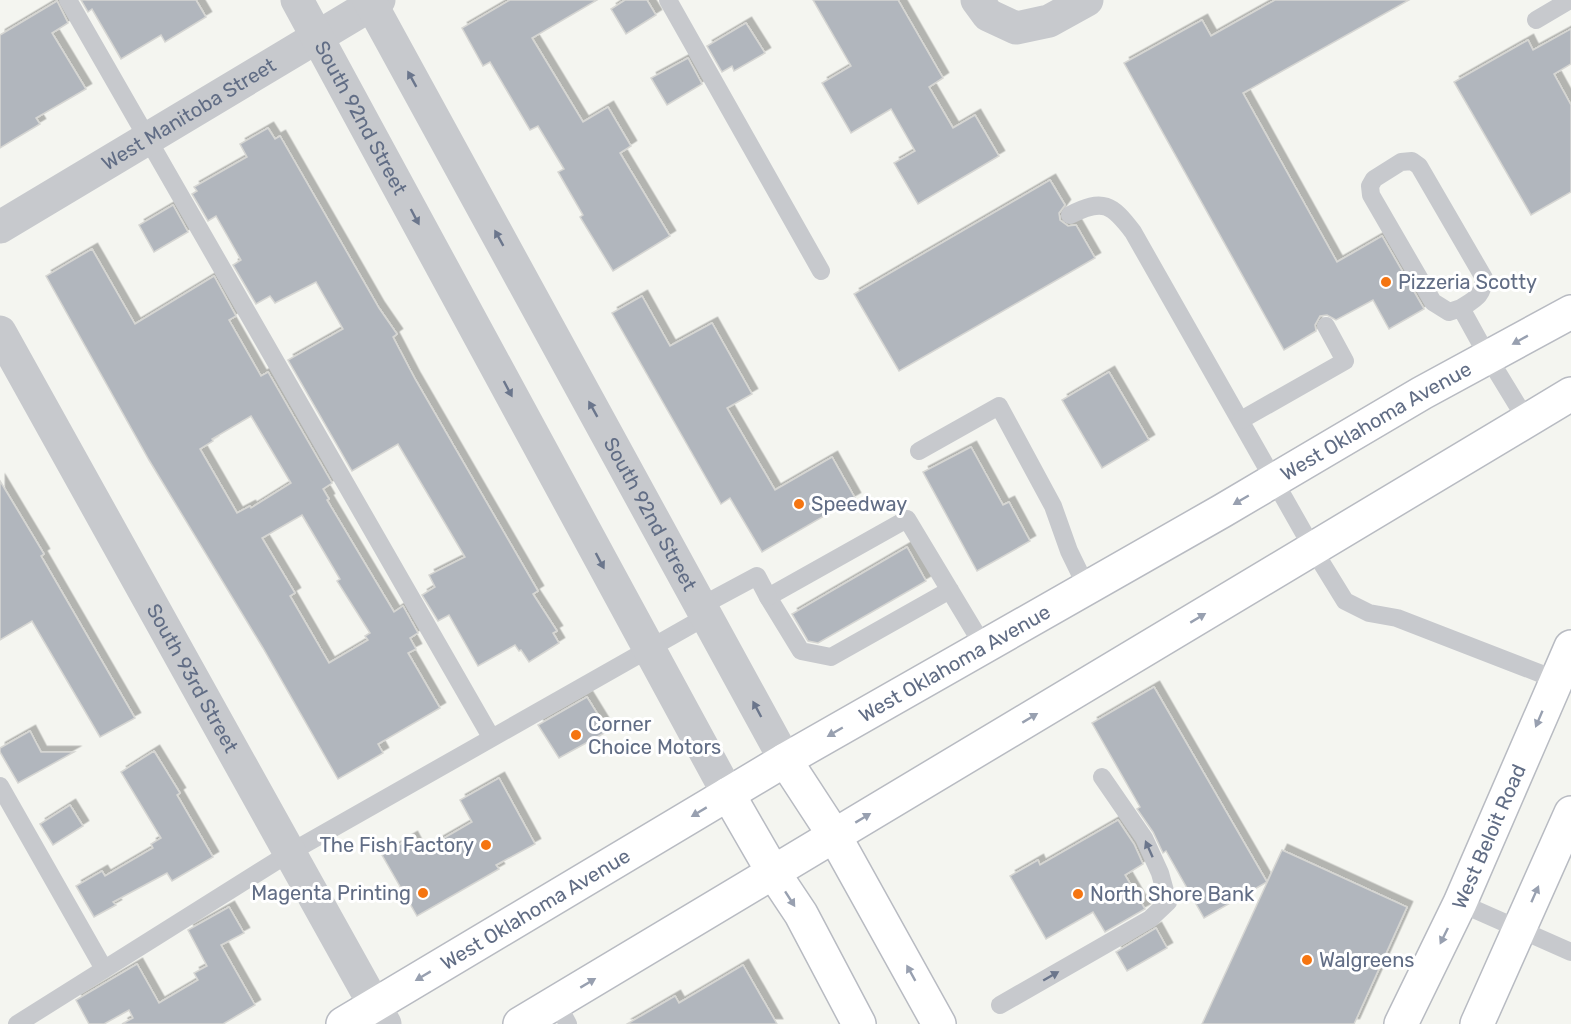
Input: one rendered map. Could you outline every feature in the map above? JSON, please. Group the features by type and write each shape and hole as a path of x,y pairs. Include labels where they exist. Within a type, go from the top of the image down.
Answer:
{"main road":[{"name":"West Oklahoma Avenue","path":"343,1024 380,1015 785,760 1275,480 1422,393 1571,312"},
{"path":"520,1024 562,1013 773,872 1571,394"},
{"path":"1527,421 1571,403"},
{"name":"West Beloit Road","path":"1401,1024 1460,903 1571,646"},
{"name":"South 92nd Street","path":"785,760 834,836 939,1024"},
{"name":"South 92nd Street","path":"728,794 773,872 801,914 859,1024"},
{"path":"1477,1024 1571,813"}],"street":[{"name":"South 92nd Street","path":"297,0 728,794"},
{"path":"977,0 988,15 1016,28 1049,21 1087,0"},
{"name":"West Manitoba Street","path":"0,227 373,2"},
{"name":"South 92nd Street","path":"373,2 785,760"},
{"name":"South 93rd Street","path":"0,332 380,1015"}],"lane":[{"path":"68,0 491,737"},
{"path":"668,0 821,271"},
{"path":"1536,20 1570,0"},
{"path":"1412,161 1419,166 1484,278 1484,288 1477,298 1461,308 1449,312 1433,302 1371,195 1370,186 1374,179 1401,162 1412,161"},
{"path":"1070,215 1088,205 1104,206 1118,212 1133,232 1313,549 1345,600 1370,613 1396,618 1557,680"},
{"path":"1461,308 1527,421"},
{"path":"1241,420 1345,361 1326,326"},
{"path":"919,451 999,406 1053,506 1069,551 1087,588"},
{"path":"768,597 907,519 984,647"},
{"path":"17,1024 291,852 647,648 757,576 801,651 831,657 950,590"},
{"path":"1000,1005 1150,919 1168,902 1160,873 1144,838 1102,777"},
{"path":"0,786 104,969"},
{"path":"1460,903 1571,952"}],"building":[{"path":"81,0 196,0 206,17 165,42 161,35 121,59 92,9 88,12"},
{"path":"510,0 597,0 532,38 583,122 608,107 631,146 620,153 670,236 613,271 580,217 583,215 558,172 564,169 538,126 530,130 490,62 483,66 462,28"},
{"path":"625,0 647,0 656,15 626,34 611,9"},
{"path":"813,0 898,0 943,78 929,87 953,128 975,115 999,156 918,204 894,163 915,151 891,109 851,133 822,83 851,66"},
{"path":"1275,0 1409,0 1243,93 1337,262 1382,236 1424,309 1389,329 1373,300 1336,320 1327,315 1320,316 1315,325 1316,331 1284,350 1124,63 1202,20 1211,36"},
{"path":"57,1 68,23 52,33 86,89 36,118 40,124 0,148 0,35"},
{"path":"746,23 765,53 734,71 732,66 722,72 707,46"},
{"path":"1571,29 1571,64 1554,74 1571,105 1571,192 1531,215 1454,82 1528,40 1533,50"},
{"path":"688,58 702,84 667,105 651,78"},
{"path":"268,128 275,139 280,136 379,308 397,334 393,337 415,379 538,591 533,594 557,631 553,633 559,643 529,662 515,645 478,666 449,615 438,621 422,595 435,587 429,575 465,557 398,444 352,471 288,360 343,329 316,282 275,303 270,296 256,304 233,265 241,260 216,216 208,221 192,194 197,191 194,187 247,157 240,144"},
{"path":"1050,180 1065,205 1059,213 1060,220 1068,226 1076,225 1095,258 899,371 854,294"},
{"path":"173,205 188,232 154,252 139,225"},
{"path":"92,249 135,324 214,276 236,316 229,320 261,376 268,372 332,483 323,489 329,499 327,500 394,612 403,606 418,633 410,638 416,649 408,653 440,708 378,744 383,753 338,779 263,648 149,460 46,276","holes":["251,416 291,483 251,508 250,506 237,513 200,449 213,441 212,439","302,515 340,579 337,581 370,633 365,636 368,640 329,663 290,596 295,593 262,538"]},
{"path":"642,296 670,346 712,323 752,394 727,408 775,490 832,457 855,498 762,552 730,498 721,504 612,313"},
{"path":"1109,372 1149,440 1102,468 1062,400"},
{"path":"971,447 1003,505 1009,502 1030,541 977,571 923,472"},
{"path":"0,481 44,554 41,556 135,718 100,737 32,621 0,640"},
{"path":"907,547 926,581 818,643 808,641 792,614"},
{"path":"1154,687 1267,882 1204,918 1166,851 1163,853 1153,832 1137,809 1140,807 1092,723"},
{"path":"587,697 608,731 559,758 538,725"},
{"path":"30,731 41,752 74,752 18,783 0,752 0,748"},
{"path":"154,751 180,793 177,795 213,857 172,881 167,873 113,902 116,905 94,917 76,886 102,871 105,876 153,848 151,844 161,838 121,772"},
{"path":"499,778 535,844 496,865 499,869 417,916 382,855 412,837 420,852 472,822 460,800"},
{"path":"70,805 83,826 53,845 40,824"},
{"name":"North Shore Bank","path":"1118,820 1134,844 1143,864 1125,875 1145,909 1105,932 1093,912 1046,939 1010,876 1038,860 1040,865"},
{"name":"Walgreens","path":"1282,850 1407,907 1354,1024 1202,1024"},
{"path":"229,907 244,933 221,945 255,1005 223,1024 122,1024 133,1018 129,1010 104,1024 89,1024 76,1000 137,964 159,1003 198,980 194,973 207,966 188,930"},
{"path":"1156,928 1167,948 1127,971 1116,952"},
{"path":"743,965 777,1024 627,1024 675,996 679,1003"}],"place":[{"name":"Pizzeria Scotty","path":"1386,282"},
{"name":"Speedway","path":"799,504"},
{"name":"Corner Choice Motors","path":"576,735"},
{"name":"The Fish Factory","path":"486,845"},
{"name":"Magenta Printing","path":"423,893"},
{"name":"North Shore Bank","path":"1078,894"},
{"name":"Walgreens","path":"1307,960"}]}
